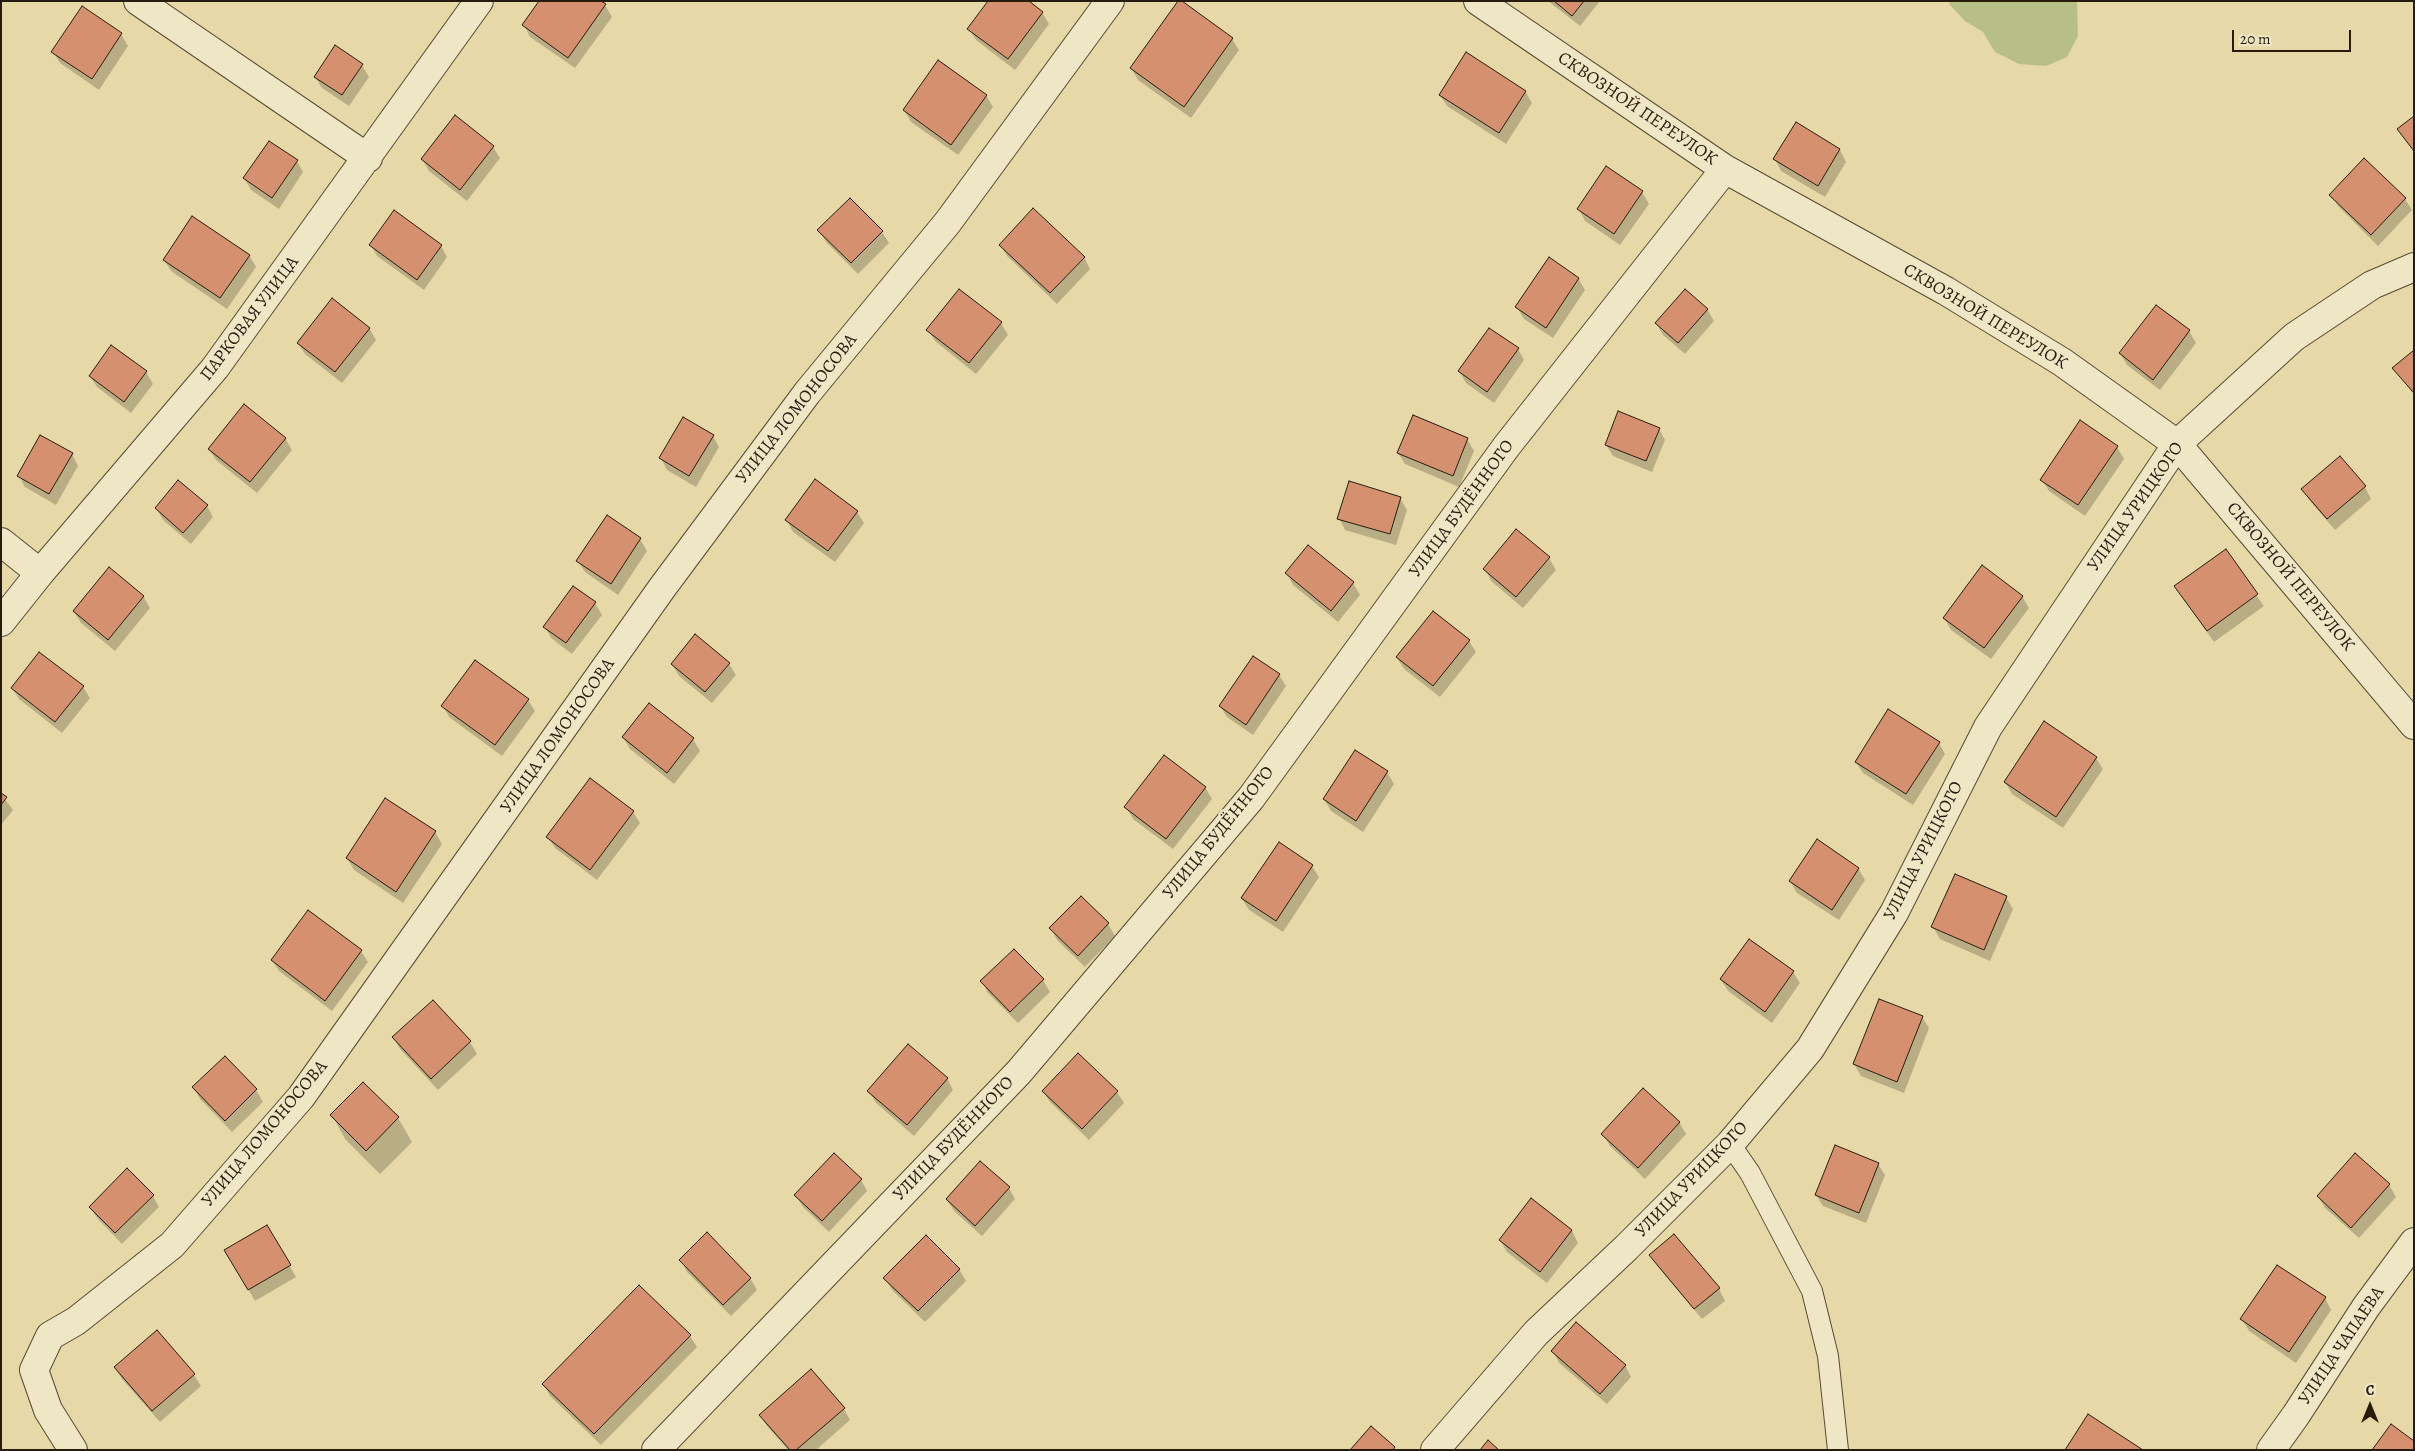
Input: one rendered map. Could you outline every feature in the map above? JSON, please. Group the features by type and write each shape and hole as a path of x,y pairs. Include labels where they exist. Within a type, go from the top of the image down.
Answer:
{"street":[{"path":"138,1 368,158"},
{"name":"ПАРКОВАЯ УЛИЦА","path":"1,622 40,573 215,368 368,158 479,1"},
{"name":"УЛИЦА ЛОМОНОСОВА","path":"73,1450 48,1410 34,1370 50,1336 76,1321 172,1245 302,1097 667,580 807,394 948,222 1110,1"},
{"name":"СКВОЗНОЙ ПЕРЕУЛОК","path":"1478,1 1725,169 1980,311 2062,362 2177,444 2414,725"},
{"name":"УЛИЦА БУДЁННОГО","path":"656,1450 1019,1072 1251,798 1506,447 1725,169"},
{"name":"УЛИЦА УРИЦКОГО","path":"1435,1450 1536,1333 1626,1248 1730,1144 1810,1049 1894,913 1988,727 2177,444 2294,337 2372,286 2414,267"},
{"path":"1,542 40,573"},
{"name":"УЛИЦА ЧАПАЕВА","path":"2271,1450 2366,1307 2414,1242"}],"lane":[{"path":"1730,1144 1750,1173 1812,1291 1828,1356 1838,1450"}],"green space":[{"path":"1950,1 2077,1 2078,36 2067,57 2046,66 2019,64 1995,52 1983,32 1965,21 1949,4"}],"building":[{"path":"539,1 601,1 606,4 568,58 522,25"},
{"path":"988,1 1029,1 1043,12 1008,59 967,29"},
{"path":"1178,1 1182,1 1233,38 1184,107 1130,68"},
{"path":"1554,1 1584,1 1572,16"},
{"path":"82,6 122,33 92,79 51,52"},
{"path":"335,45 363,64 342,95 314,77"},
{"path":"1466,52 1526,91 1499,133 1439,95"},
{"path":"938,60 987,95 951,145 903,110"},
{"path":"455,115 494,146 460,190 421,159"},
{"path":"2414,116 2414,151 2397,129"},
{"path":"1796,122 1840,149 1818,186 1773,159"},
{"path":"269,141 298,160 272,198 243,178"},
{"path":"2364,158 2406,198 2371,235 2329,195"},
{"path":"1606,166 1643,191 1614,234 1577,209"},
{"path":"850,198 883,231 851,263 817,230"},
{"path":"1033,208 1085,257 1050,293 999,245"},
{"path":"394,210 442,245 417,280 369,245"},
{"path":"192,216 250,255 220,298 163,260"},
{"path":"1549,257 1579,278 1546,328 1515,307"},
{"path":"959,289 1002,322 969,363 926,330"},
{"path":"1685,289 1708,309 1678,343 1655,323"},
{"path":"332,298 370,328 335,372 297,343"},
{"path":"2156,305 2190,330 2153,380 2119,353"},
{"path":"1489,328 1519,348 1487,392 1458,371"},
{"path":"111,345 147,371 124,402 89,376"},
{"path":"2414,350 2414,393 2392,368"},
{"path":"244,404 286,438 250,482 208,449"},
{"path":"1618,411 1660,428 1646,461 1605,445"},
{"path":"1413,415 1468,438 1453,476 1397,453"},
{"path":"683,417 714,435 689,476 659,458"},
{"path":"2080,420 2118,446 2078,505 2040,480"},
{"path":"40,435 73,453 49,494 17,476"},
{"path":"2340,456 2366,486 2327,519 2301,489"},
{"path":"815,479 858,511 828,551 785,520"},
{"path":"178,480 208,505 183,533 155,508"},
{"path":"1349,481 1401,497 1390,534 1337,519"},
{"path":"607,515 641,538 611,584 576,561"},
{"path":"1516,529 1550,557 1516,597 1483,569"},
{"path":"1308,545 1354,582 1331,611 1285,573"},
{"path":"2226,549 2258,594 2207,631 2174,586"},
{"path":"1982,565 2023,596 1984,648 1943,618"},
{"path":"109,567 144,596 108,640 73,611"},
{"path":"573,586 596,602 566,643 543,627"},
{"path":"1433,611 1470,640 1433,686 1396,657"},
{"path":"695,634 730,663 705,692 671,664"},
{"path":"39,652 84,686 55,722 11,688"},
{"path":"1253,656 1280,674 1246,725 1219,706"},
{"path":"475,660 529,699 495,745 441,706"},
{"path":"649,703 694,738 667,773 622,737"},
{"path":"1888,709 1940,742 1906,794 1855,762"},
{"path":"2044,721 2097,757 2056,817 2004,782"},
{"path":"1355,750 1388,771 1356,821 1323,799"},
{"path":"1164,755 1206,787 1166,839 1124,807"},
{"path":"590,778 634,811 590,870 546,837"},
{"path":"1,793 7,797 1,805"},
{"path":"385,798 436,831 396,892 346,858"},
{"path":"1817,839 1859,868 1832,910 1789,881"},
{"path":"1279,842 1313,865 1276,921 1241,898"},
{"path":"1955,874 2007,896 1984,950 1931,927"},
{"path":"1081,896 1109,923 1078,956 1049,928"},
{"path":"308,910 362,950 325,1001 271,960"},
{"path":"1749,939 1794,971 1765,1012 1720,979"},
{"path":"1014,949 1044,979 1010,1012 980,981"},
{"path":"1879,999 1923,1016 1897,1082 1853,1064"},
{"path":"433,1000 471,1041 431,1079 392,1037"},
{"path":"908,1044 948,1078 907,1125 867,1091"},
{"path":"1078,1053 1118,1091 1082,1129 1042,1091"},
{"path":"225,1056 257,1089 225,1121 192,1087"},
{"path":"363,1082 399,1117 366,1151 330,1115"},
{"path":"1643,1088 1680,1122 1638,1168 1601,1134"},
{"path":"1835,1145 1879,1163 1859,1213 1815,1195"},
{"path":"834,1153 862,1179 822,1221 794,1195"},
{"path":"2355,1153 2390,1184 2351,1228 2317,1196"},
{"path":"980,1161 1010,1187 975,1226 946,1199"},
{"path":"127,1168 154,1195 115,1233 89,1207"},
{"path":"1531,1198 1572,1230 1540,1272 1499,1240"},
{"path":"267,1225 291,1265 248,1290 224,1250"},
{"path":"707,1232 751,1278 723,1305 679,1260"},
{"path":"1674,1234 1720,1288 1694,1309 1649,1255"},
{"path":"926,1235 960,1269 918,1311 883,1278"},
{"path":"2277,1265 2326,1297 2289,1352 2240,1319"},
{"path":"639,1285 691,1335 594,1434 542,1384"},
{"path":"1576,1322 1626,1365 1600,1394 1551,1351"},
{"path":"157,1330 195,1374 152,1411 114,1367"},
{"path":"811,1369 845,1408 796,1450 790,1450 759,1415"},
{"path":"2088,1414 2143,1450 2065,1450"},
{"path":"2391,1424 2414,1441 2414,1450 2372,1450"},
{"path":"1371,1426 1395,1447 1393,1450 1350,1450"},
{"path":"1488,1440 1499,1450 1480,1450"}]}
